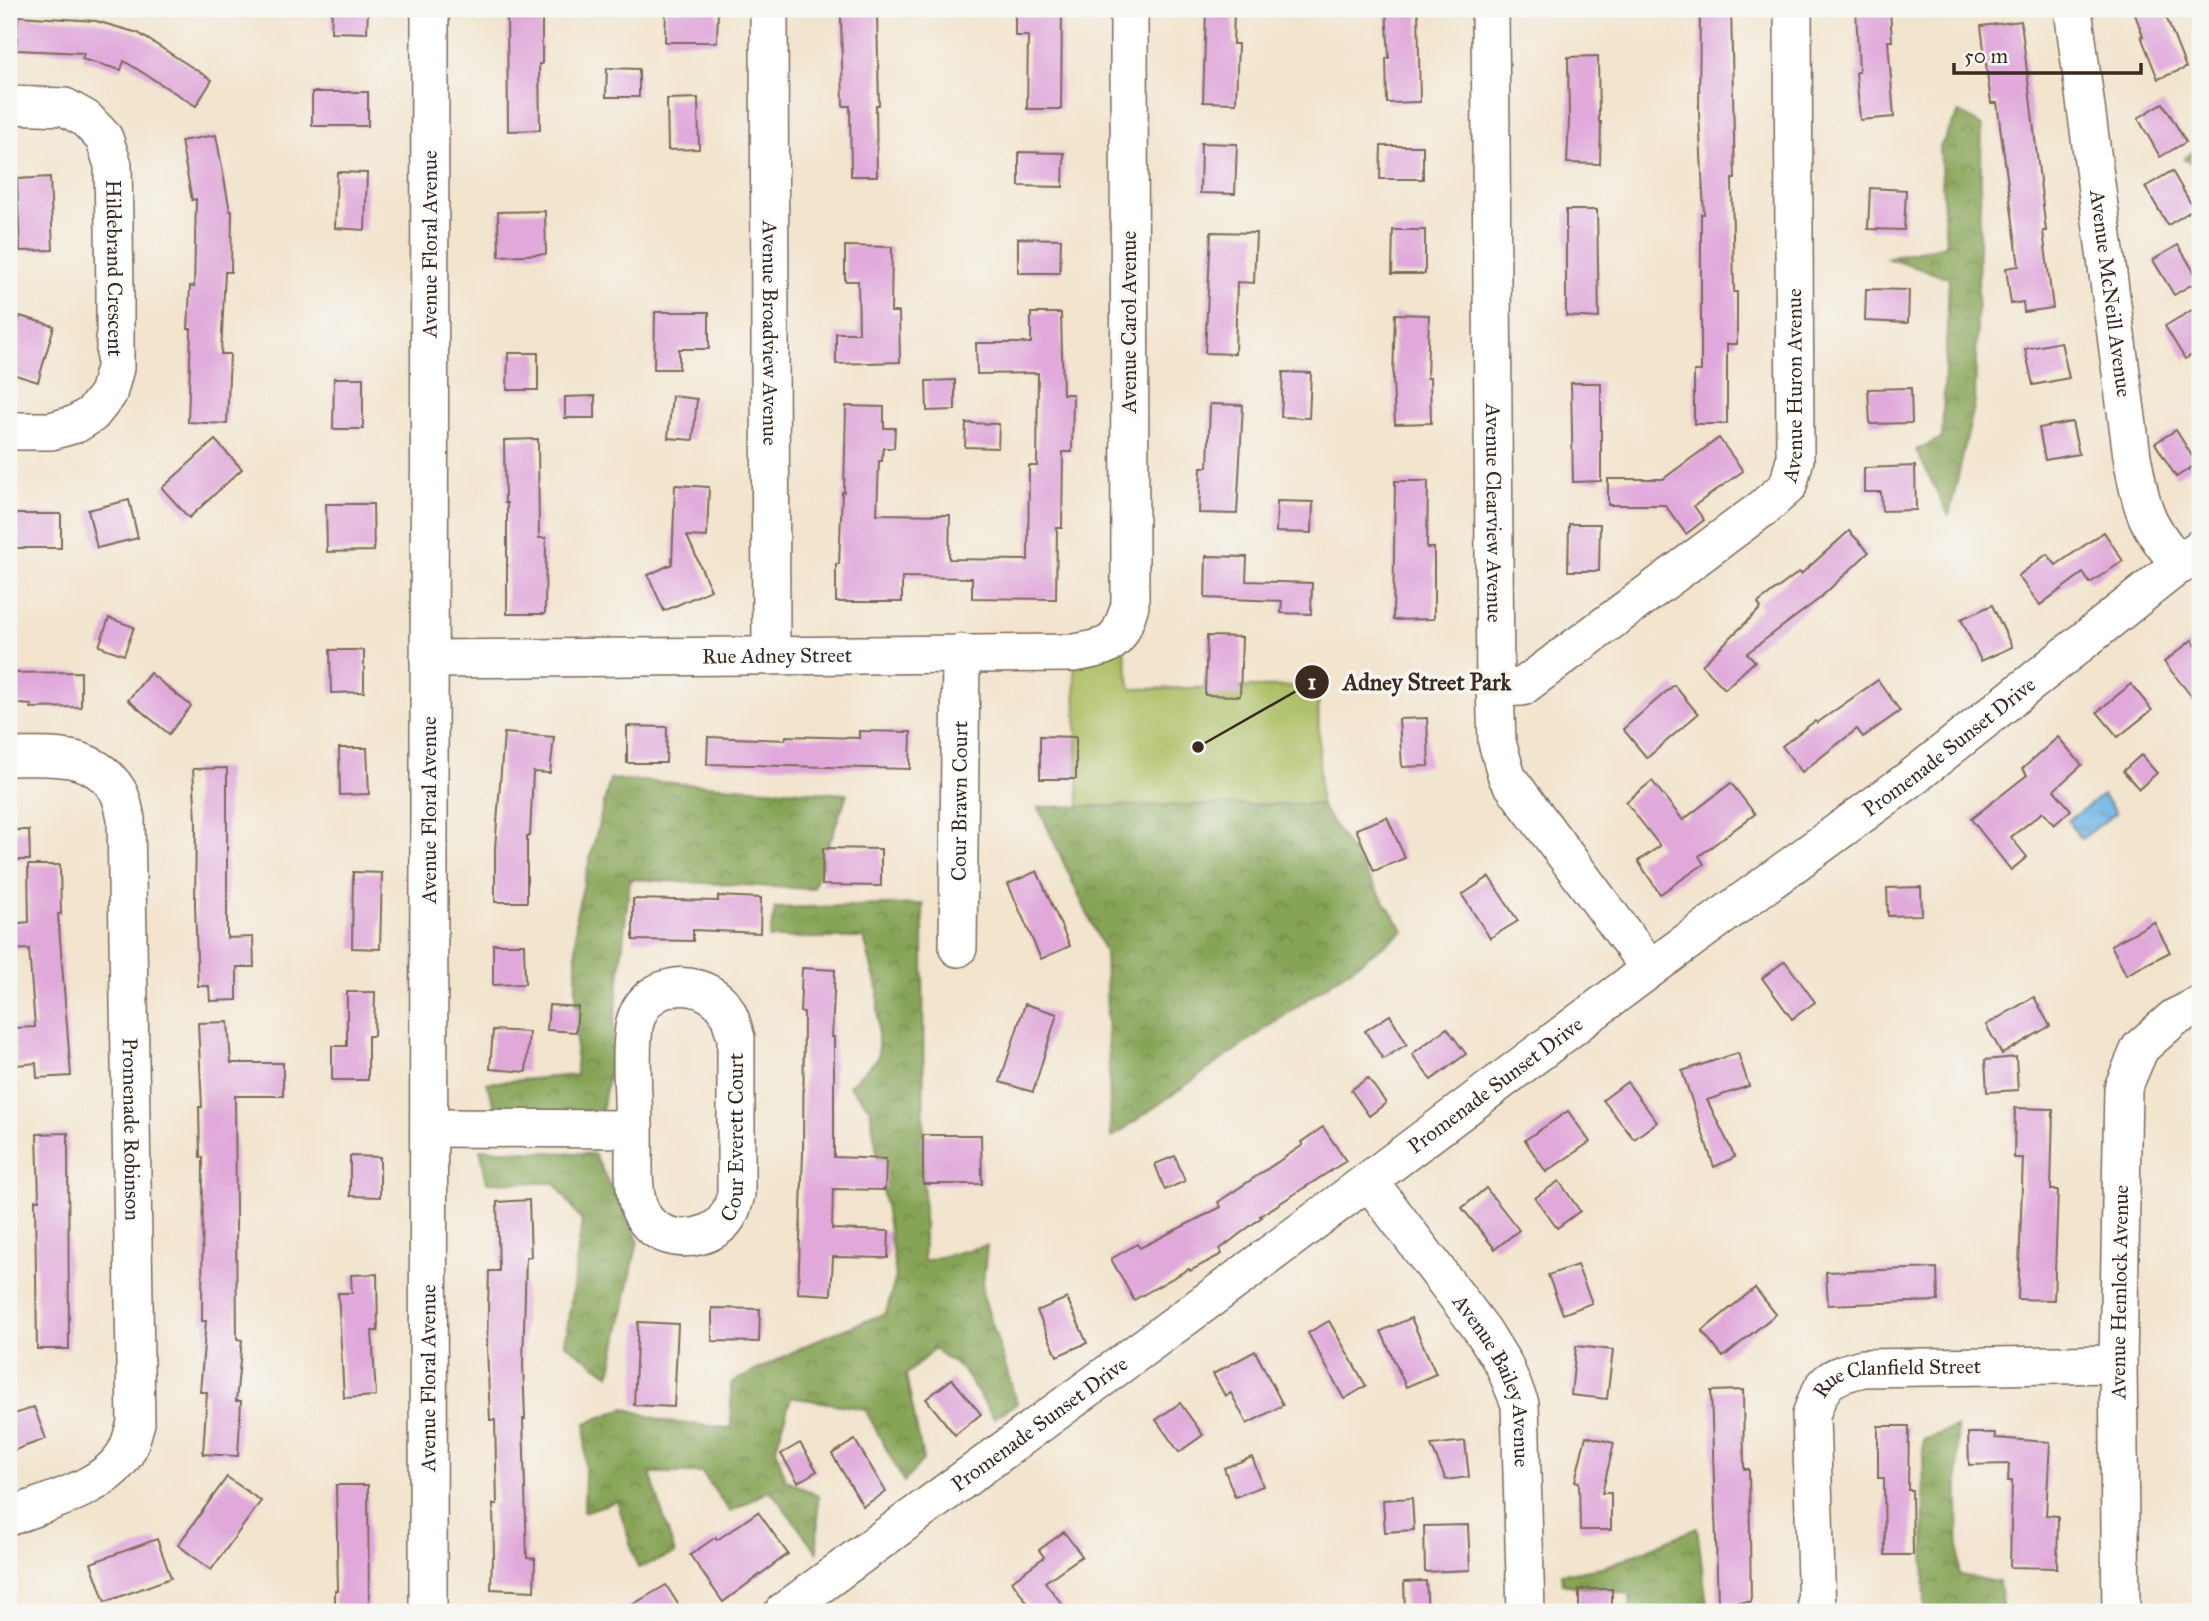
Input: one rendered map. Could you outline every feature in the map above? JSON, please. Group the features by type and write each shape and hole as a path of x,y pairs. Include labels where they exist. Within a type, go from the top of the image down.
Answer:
{"street":[{"name":"Avenue Floral Avenue","path":"428,1612 430,9"},
{"name":"Avenue Broadview Avenue","path":"769,9 771,655"},
{"name":"Avenue Carol Avenue","path":"1121,634 1130,605 1129,9"},
{"name":"Avenue Clearview Avenue","path":"1490,9 1497,742 1507,777 1650,969"},
{"name":"Avenue Huron Avenue","path":"1495,688 1522,687 1752,516 1788,486 1795,460 1793,9"},
{"name":"Avenue McNeill Avenue","path":"2073,9 2140,501 2152,530 2191,556"},
{"name":"Hildebrand Crescent","path":"9,105 65,107 86,119 104,138 113,165 116,291 115,368 108,394 92,414 76,424 51,431 9,431"},
{"name":"Promenade Sunset Drive","path":"783,1612 1913,777 2191,556"},
{"name":"Rue Adney Street","path":"429,659 1074,653 1102,648 1121,634"},
{"name":"Cour Brawn Court","path":"958,948 961,653"},
{"name":"Promenade Robinson","path":"9,757 64,757 97,768 119,792 126,818 136,1423 127,1451 112,1470 92,1484 9,1517"},
{"name":"Cour Everett Court","path":"682,986 703,989 719,1001 731,1018 736,1038 736,1194 731,1212 720,1226 703,1235 685,1239 666,1235 650,1225 640,1211 636,1194 635,1129 633,1039 636,1017 646,1000 663,989 682,986"},
{"name":"Avenue Hemlock Avenue","path":"2121,1612 2118,1364 2123,1088 2140,1048 2174,1018 2200,1006"},
{"path":"430,1128 635,1129"},
{"name":"Avenue Bailey Avenue","path":"1369,1181 1483,1331 1504,1364 1520,1404 1526,1612"},
{"name":"Rue Clanfield Street","path":"1817,1612 1811,1415 1819,1394 1835,1376 1863,1367 2118,1364"}],"green space":[{"path":"1959,112 1982,126 1975,402 1949,516 1916,450 1942,438 1949,278 1886,258 1946,245 1940,147"},
{"path":"2200,146 2200,170 2184,159"},
{"path":"1121,634 1131,689 1318,686 1320,804 1079,806 1074,653"},
{"path":"610,779 847,794 813,889 630,879 609,1071 602,1111 497,1112 486,1083 576,1075 576,915"},
{"path":"1320,804 1404,931 1111,1138 1105,952 1038,807"},
{"path":"923,904 924,1261 987,1245 982,1292 1017,1403 994,1418 963,1370 934,1349 906,1375 923,1460 904,1482 865,1409 791,1397 776,1448 785,1479 818,1496 817,1552 770,1490 730,1512 702,1473 650,1473 675,1554 638,1568 617,1501 584,1512 586,1423 625,1408 667,1422 731,1428 731,1383 819,1339 886,1313 896,1276 870,1108 849,1086 878,1058 878,991 864,938 769,938 775,908"},
{"path":"480,1149 594,1154 638,1240 610,1375 565,1344 582,1222 555,1183 487,1182"},
{"path":"1957,1427 1959,1575 1999,1582 2003,1612 1925,1612 1923,1440"},
{"path":"1697,1528 1708,1612 1631,1612 1630,1594 1562,1584 1561,1574 1607,1566"}],"water":[{"path":"2103,795 2116,813 2081,839 2068,821"}],"building":[{"path":"332,9 368,9 367,33 331,32"},
{"path":"507,9 542,9 540,130 508,131"},
{"path":"666,9 718,9 717,42 665,42"},
{"path":"1015,9 1062,9 1061,109 1027,109 1028,36 1015,36"},
{"path":"1206,9 1234,9 1233,44 1238,44 1236,103 1203,102"},
{"path":"1386,9 1418,9 1420,102 1387,103 1386,58 1389,58"},
{"path":"1700,9 1731,9 1737,344 1727,344 1727,424 1694,424 1694,371 1701,371 1701,214 1704,214 1699,114"},
{"path":"1856,9 1890,9 1892,41 1888,41 1894,117 1860,120 1856,72 1859,72"},
{"path":"2133,9 2163,9 2186,68 2158,79"},
{"path":"877,14 877,176 851,176 850,106 843,106 841,15"},
{"path":"18,16 96,21 138,33 212,80 196,106 124,61 121,70 82,59 84,53 16,50"},
{"path":"2021,21 2053,308 2024,312 2023,302 2011,304 2006,268 2019,266 1997,103 1991,103 1981,26"},
{"path":"1598,56 1600,164 1567,163 1568,57"},
{"path":"607,68 639,69 639,97 606,97"},
{"path":"312,92 368,92 368,126 312,126"},
{"path":"698,98 699,149 668,150 667,99"},
{"path":"2163,103 2186,142 2160,157 2138,118"},
{"path":"216,135 232,211 231,272 225,272 221,354 230,354 227,424 188,422 191,329 188,329 190,286 194,287 196,199 192,200 181,141"},
{"path":"1201,143 1237,144 1235,194 1200,193"},
{"path":"1381,146 1423,146 1423,179 1380,179"},
{"path":"1019,152 1064,153 1063,187 1019,186"},
{"path":"2172,171 2194,209 2168,225 2145,187"},
{"path":"337,172 367,173 365,230 335,228"},
{"path":"50,177 53,250 20,251 17,179"},
{"path":"1870,188 1906,190 1904,230 1868,229"},
{"path":"1566,210 1597,210 1599,318 1566,316"},
{"path":"545,211 546,254 499,256 498,212"},
{"path":"1393,230 1425,230 1425,274 1392,274"},
{"path":"1211,232 1256,233 1254,283 1237,282 1235,354 1205,353"},
{"path":"1018,238 1061,239 1060,273 1018,273"},
{"path":"2178,245 2199,280 2174,295 2153,260"},
{"path":"845,246 892,247 891,312 899,312 900,362 836,364 836,333 859,333 858,281 845,281"},
{"path":"1866,289 1909,290 1908,323 1865,321"},
{"path":"2194,309 2200,320 2200,350 2185,359 2165,326"},
{"path":"655,312 709,312 709,349 679,349 679,369 654,369"},
{"path":"1031,313 1061,313 1063,394 1073,394 1072,452 1063,452 1062,528 1057,528 1056,599 972,598 972,578 902,577 902,602 836,602 836,564 839,564 844,492 846,406 884,407 884,428 895,428 894,448 883,448 882,461 879,461 877,514 950,515 949,559 1028,560 1029,466 1037,466 1038,373 977,374 976,343 1031,343"},
{"path":"1395,314 1429,315 1427,378 1430,378 1431,423 1395,424"},
{"path":"20,316 54,326 38,382 9,373 9,352"},
{"path":"2061,342 2069,378 2033,385 2025,349"},
{"path":"508,353 538,353 538,390 507,390"},
{"path":"1283,372 1311,373 1309,418 1281,417"},
{"path":"334,378 363,378 363,429 333,429"},
{"path":"955,380 955,410 927,411 926,381"},
{"path":"1571,383 1601,383 1601,481 1573,482"},
{"path":"1911,388 1912,423 1870,424 1868,389"},
{"path":"595,396 595,418 565,418 565,397"},
{"path":"672,396 697,399 693,440 668,438"},
{"path":"1210,404 1243,405 1237,514 1199,513 1201,467 1208,467"},
{"path":"2072,422 2079,454 2045,460 2039,428"},
{"path":"966,423 999,424 998,448 965,447"},
{"path":"2176,430 2197,464 2176,477 2155,443"},
{"path":"1719,438 1743,471 1694,506 1704,520 1686,534 1665,505 1608,505 1608,479 1663,479"},
{"path":"538,439 539,538 546,538 545,614 507,614 504,440"},
{"path":"215,440 242,469 189,518 162,488"},
{"path":"1915,466 1916,510 1882,511 1881,492 1864,492 1864,468"},
{"path":"1395,481 1428,481 1427,548 1434,548 1434,619 1393,620"},
{"path":"675,485 709,487 707,537 687,536 711,590 664,611 648,575 672,564"},
{"path":"129,500 138,538 97,548 88,510"},
{"path":"1277,501 1313,502 1312,533 1276,532"},
{"path":"326,504 373,504 374,551 327,552"},
{"path":"10,514 61,514 61,548 10,548"},
{"path":"1569,524 1600,524 1599,571 1568,571"},
{"path":"1849,531 1869,552 1819,599 1747,653 1755,661 1725,689 1702,665 1761,608 1758,603 1799,572 1801,574"},
{"path":"2104,532 2123,561 2090,583 2083,573 2040,605 2018,576 2047,554 2056,565"},
{"path":"1206,556 1247,557 1246,581 1312,583 1311,614 1281,613 1282,601 1205,598"},
{"path":"1992,605 2012,647 1981,661 1961,619"},
{"path":"109,618 134,627 124,655 99,646"},
{"path":"1207,636 1242,637 1240,696 1205,695"},
{"path":"2192,640 2200,651 2200,707 2164,662"},
{"path":"330,650 364,650 364,692 331,693"},
{"path":"81,672 81,707 31,708 31,705 9,703 9,673"},
{"path":"150,673 191,706 169,734 128,700"},
{"path":"1878,680 1900,711 1863,737 1857,729 1802,772 1782,746"},
{"path":"2131,684 2152,710 2118,737 2097,712"},
{"path":"1674,685 1698,714 1647,758 1623,729"},
{"path":"1427,718 1429,766 1402,767 1399,719"},
{"path":"627,726 667,727 666,763 627,763"},
{"path":"859,731 911,732 910,769 707,764 708,737 785,740 786,736 859,738"},
{"path":"504,733 554,737 550,773 533,772 530,836 527,836 527,902 495,902 495,848"},
{"path":"1040,736 1076,737 1076,779 1040,779"},
{"path":"2058,737 2082,765 2054,790 2071,810 2054,825 2043,812 2011,837 2027,857 2011,870 1971,819 2027,775 2022,769"},
{"path":"339,748 367,748 369,794 340,795"},
{"path":"2141,755 2157,773 2139,789 2123,771"},
{"path":"227,768 227,938 253,937 254,967 237,967 237,1000 210,1001 209,986 198,986 193,769"},
{"path":"1652,781 1683,820 1731,783 1755,814 1699,856 1704,864 1660,894 1638,861 1660,846 1626,802"},
{"path":"1387,817 1405,858 1374,871 1356,829"},
{"path":"9,830 29,830 30,860 9,860"},
{"path":"823,848 881,849 881,886 822,885"},
{"path":"28,865 60,865 61,914 58,914 71,1076 37,1078 36,1063 17,1065 14,1028 35,1027 29,949 9,950 9,924 29,922"},
{"path":"1037,871 1070,946 1041,959 1008,884"},
{"path":"353,872 382,873 380,949 352,948"},
{"path":"1489,877 1518,921 1490,938 1462,895"},
{"path":"1921,887 1922,915 1888,916 1887,888"},
{"path":"718,896 761,898 760,933 693,930 693,941 633,940 633,899 718,901"},
{"path":"2154,922 2170,952 2126,975 2111,945"},
{"path":"493,944 524,944 525,984 493,985"},
{"path":"1785,961 1815,1002 1792,1019 1762,978"},
{"path":"802,968 835,970 832,1037 834,1157 886,1159 885,1190 833,1189 832,1229 889,1231 888,1258 833,1257 831,1295 798,1293 803,1153 804,1013 800,1012"},
{"path":"347,992 375,992 374,1036 368,1036 368,1080 332,1080 332,1046 347,1046"},
{"path":"2034,997 2050,1026 2002,1054 1986,1025"},
{"path":"1025,1004 1057,1014 1033,1092 1000,1082"},
{"path":"549,1005 578,1007 576,1032 547,1030"},
{"path":"1390,1015 1407,1044 1383,1059 1365,1031"},
{"path":"228,1022 231,1063 283,1063 283,1096 235,1096 237,1339 242,1340 236,1401 241,1401 238,1456 203,1454 207,1392 200,1392 206,1321 202,1321 203,1157 200,1157 199,1107 202,1107 198,1023"},
{"path":"1447,1028 1466,1054 1431,1080 1412,1054"},
{"path":"493,1030 529,1032 526,1072 490,1069"},
{"path":"1738,1053 1749,1086 1707,1100 1735,1157 1714,1167 1682,1071"},
{"path":"2016,1057 2018,1090 1987,1092 1985,1060"},
{"path":"1368,1078 1386,1103 1369,1116 1351,1090"},
{"path":"1627,1082 1657,1122 1634,1139 1603,1100"},
{"path":"2015,1108 2053,1109 2051,1190 2058,1190 2054,1300 2018,1299 2023,1158 2014,1158"},
{"path":"1568,1111 1590,1142 1546,1172 1525,1140"},
{"path":"1323,1127 1346,1161 1260,1216 1262,1217 1220,1249 1222,1254 1134,1300 1111,1259 1137,1244 1140,1248 1221,1207 1218,1202 1303,1145 1301,1142"},
{"path":"68,1133 69,1349 37,1349 37,1134"},
{"path":"923,1135 981,1135 982,1184 923,1184"},
{"path":"350,1156 380,1157 380,1197 350,1196"},
{"path":"1175,1156 1185,1181 1165,1190 1155,1164"},
{"path":"1559,1181 1580,1211 1557,1228 1535,1198"},
{"path":"1486,1188 1519,1230 1495,1249 1462,1208"},
{"path":"529,1200 531,1257 526,1257 523,1419 527,1558 535,1559 534,1591 491,1589 494,1557 493,1504 497,1504 495,1420 490,1420 487,1347 489,1271 499,1271 497,1202"},
{"path":"1577,1265 1592,1303 1563,1314 1548,1275"},
{"path":"1937,1268 1938,1301 1828,1305 1826,1272"},
{"path":"377,1274 378,1331 372,1331 376,1396 344,1398 338,1293 352,1293 351,1275"},
{"path":"1755,1288 1776,1314 1723,1357 1702,1331"},
{"path":"1067,1298 1087,1343 1057,1356 1037,1311"},
{"path":"712,1308 760,1309 759,1342 712,1341"},
{"path":"1411,1318 1436,1374 1406,1387 1381,1331"},
{"path":"1329,1321 1366,1386 1344,1399 1308,1333"},
{"path":"638,1322 678,1324 674,1407 634,1405"},
{"path":"1576,1346 1613,1350 1607,1399 1571,1395"},
{"path":"1255,1351 1283,1405 1247,1424 1231,1393 1225,1396 1213,1374"},
{"path":"952,1379 981,1414 955,1435 926,1399"},
{"path":"1743,1390 1744,1469 1749,1469 1751,1602 1718,1602 1711,1391"},
{"path":"1180,1403 1203,1435 1179,1452 1156,1420"},
{"path":"34,1407 46,1439 9,1452 9,1416"},
{"path":"1878,1426 1909,1426 1908,1490 1912,1490 1913,1555 1885,1555 1884,1478 1878,1478"},
{"path":"1968,1433 1995,1433 1995,1438 2050,1442 2046,1515 2058,1516 2057,1568 2010,1567 2012,1481 2008,1481 2009,1464 1969,1465"},
{"path":"1586,1436 1614,1443 1602,1493 1611,1493 1611,1530 1580,1530 1579,1482 1575,1481"},
{"path":"855,1440 886,1492 863,1506 832,1454"},
{"path":"1465,1441 1469,1477 1446,1480 1431,1445"},
{"path":"800,1443 817,1471 798,1482 781,1454"},
{"path":"1252,1457 1263,1486 1235,1497 1224,1468"},
{"path":"227,1477 261,1501 211,1570 178,1545"},
{"path":"336,1485 368,1485 369,1612 335,1612 335,1591 338,1591"},
{"path":"1412,1498 1414,1530 1385,1532 1383,1500"},
{"path":"758,1512 788,1554 723,1602 690,1555"},
{"path":"1468,1525 1470,1570 1425,1572 1424,1526"},
{"path":"1064,1532 1082,1556 1045,1582 1068,1612 1034,1612 1012,1581 1044,1557 1039,1550"},
{"path":"157,1539 171,1578 105,1602 91,1563"},
{"path":"1426,1581 1428,1612 1405,1612 1404,1582"},
{"path":"666,1585 683,1612 620,1612"},
{"path":"1579,1589 1612,1589 1612,1612 1579,1612"}],"place":[{"name":"Adney Street Park","path":"1198,747"}]}
